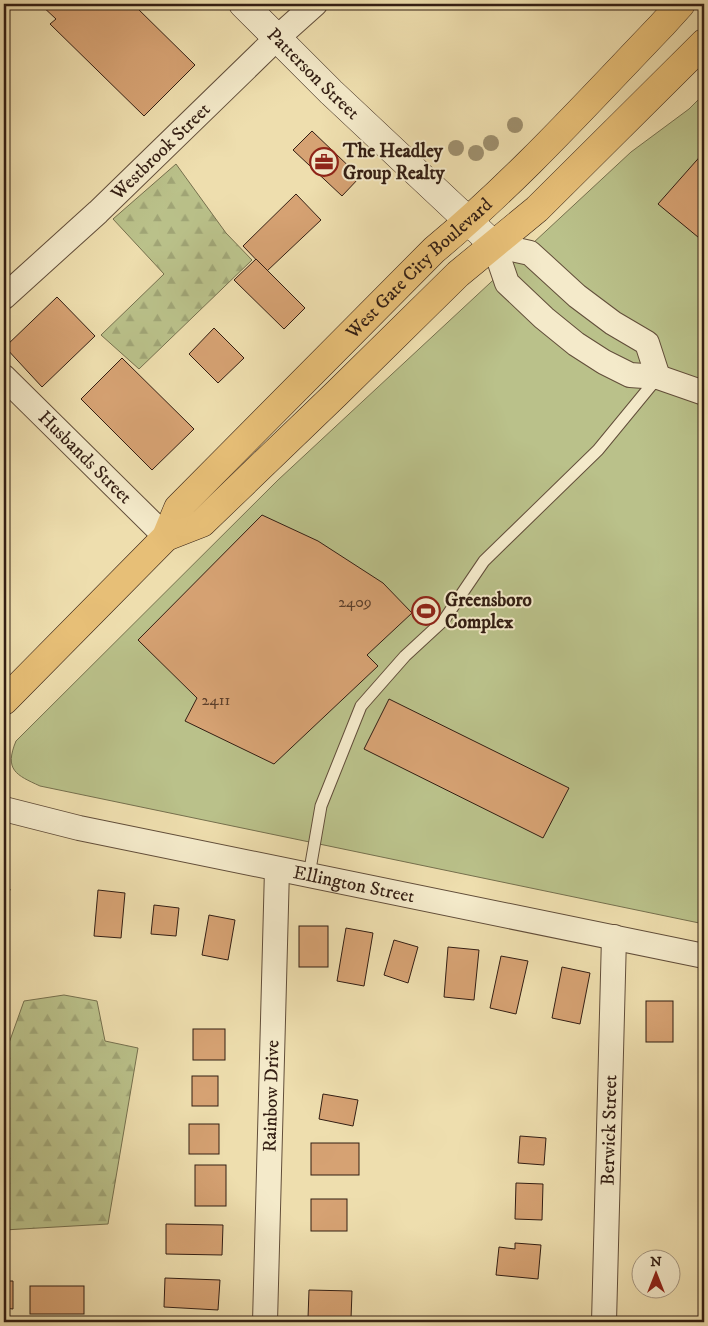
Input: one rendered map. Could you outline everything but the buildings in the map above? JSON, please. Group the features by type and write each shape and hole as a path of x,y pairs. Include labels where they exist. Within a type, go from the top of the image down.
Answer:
{"main road":[{"name":"Patterson Street","path":"244,4 331,92 494,245"},
{"name":"West Gate City Boulevard","path":"4,701 166,537 178,508 434,250 469,221 530,162 681,4"},
{"name":"West Gate City Boulevard","path":"166,537 202,523 458,274 537,208 704,43"}],"street":[{"name":"Westbrook Street","path":"4,297 98,212 277,38 315,4"},
{"path":"494,245 530,253 577,296 613,323 647,343 658,377"},
{"name":"Patterson Street","path":"494,245 507,283 544,318 576,344 630,375 658,377 704,393"},
{"name":"Husbands Street","path":"4,377 166,537"},
{"name":"Ellington Street","path":"4,809 49,821 277,869 704,956"},
{"name":"Rainbow Drive","path":"265,1322 277,869"},
{"name":"Berwick Street","path":"604,1322 614,937"}],"lane":[{"path":"309,875 321,806 361,706 405,656 444,620 484,561 598,450 658,377"}],"green space":[{"name":"Greensboro Complex","path":"704,94 704,924 40,786 19,775 14,770 11,759 16,741 278,480 631,152 689,109"},
{"path":"176,164 226,233 252,260 139,369 101,335 164,274 113,219"},
{"path":"64,995 97,1001 105,1041 138,1048 108,1224 4,1230 4,1057 24,1001"}],"place":[{"name":"The Headley Group Realty","path":"324,162"},
{"name":"Greensboro Complex","path":"426,611"}]}
